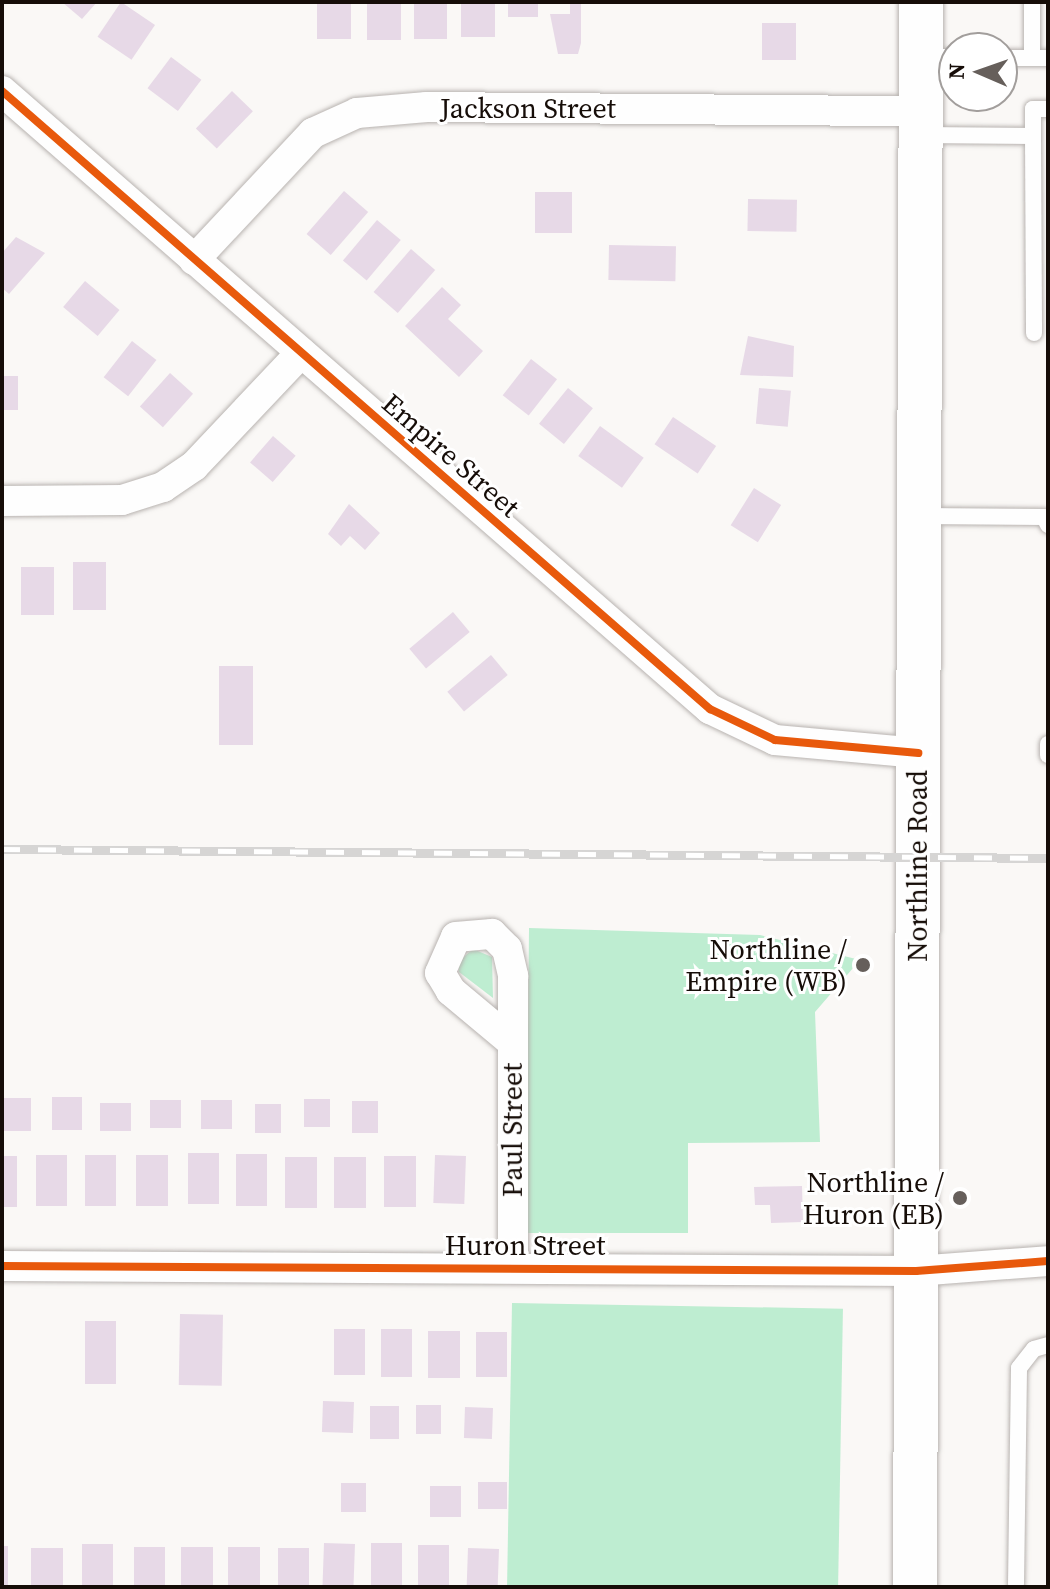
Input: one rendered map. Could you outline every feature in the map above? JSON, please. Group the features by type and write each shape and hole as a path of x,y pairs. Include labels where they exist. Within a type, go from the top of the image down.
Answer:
{"main road":[{"name":"Northline Road","path":"915,1587 921,123 938,57 921,2"}],"street":[{"name":"Empire Street","path":"2,91 725,720 775,740 918,753"},
{"name":"Jackson Street","path":"194,260 313,133 357,113 921,123"},
{"path":"2,501 122,500 163,487 194,466 301,353"},
{"name":"Paul Street","path":"512,1042 513,1267"},
{"name":"Huron Street","path":"2,1266 916,1271 1048,1261"}],"lane":[{"path":"1018,58 1040,58 1032,2"},
{"path":"1034,333 1033,109 1048,109"},
{"path":"921,123 1033,136"},
{"path":"919,516 1047,518"},
{"path":"1048,744 1048,755"},
{"path":"1016,1584 1015,1394 1019,1368 1034,1349 1048,1345"}],"green space":[{"path":"529,928 760,935 860,960 815,1012 820,1142 688,1143 688,1233 526,1233"},
{"path":"473,949 492,957 493,998 459,972 459,961"},
{"path":"512,1303 843,1309 838,1587 507,1587"}],"building":[{"path":"62,2 97,2 82,19"},
{"path":"121,2 155,25 132,60 98,37"},
{"path":"317,2 351,2 351,39 317,39"},
{"path":"367,2 401,2 401,40 367,40"},
{"path":"414,2 447,2 447,39 414,39"},
{"path":"461,2 495,2 495,37 461,37"},
{"path":"508,2 538,2 538,17 508,17"},
{"path":"570,2 581,2 581,43 578,54 558,54 550,14 570,14"},
{"path":"762,23 796,23 796,60 762,60"},
{"path":"171,57 201,80 178,111 148,88"},
{"path":"232,91 253,111 217,149 196,128"},
{"path":"344,191 368,212 331,255 307,234"},
{"path":"535,192 572,192 572,233 535,233"},
{"path":"748,199 797,200 796,232 747,231"},
{"path":"377,220 401,240 367,281 343,261"},
{"path":"16,237 45,253 9,294 2,288 2,253"},
{"path":"609,245 676,246 675,281 608,280"},
{"path":"411,249 435,270 398,313 374,292"},
{"path":"85,281 119,310 98,336 63,307"},
{"path":"442,287 461,305 448,319 483,351 459,377 405,326"},
{"path":"748,336 794,346 793,377 740,375"},
{"path":"132,341 156,360 128,396 104,377"},
{"path":"531,359 557,379 529,416 503,395"},
{"path":"170,373 193,394 163,427 140,406"},
{"path":"2,376 18,376 18,410 2,410"},
{"path":"568,388 593,408 564,444 539,424"},
{"path":"759,388 791,391 788,427 756,424"},
{"path":"673,417 716,446 698,473 655,444"},
{"path":"600,426 644,458 622,488 578,456"},
{"path":"273,436 296,456 273,482 250,462"},
{"path":"754,488 781,505 758,542 731,525"},
{"path":"349,504 380,533 365,550 350,536 341,546 328,534"},
{"path":"73,562 106,562 106,610 73,610"},
{"path":"21,567 54,567 54,615 21,615"},
{"path":"453,612 470,632 426,669 409,649"},
{"path":"491,655 508,675 464,712 447,692"},
{"path":"219,666 253,666 253,745 219,745"},
{"path":"52,1097 82,1097 82,1130 52,1130"},
{"path":"2,1098 31,1098 31,1131 2,1131"},
{"path":"304,1099 330,1099 330,1127 304,1127"},
{"path":"150,1100 181,1100 181,1128 150,1128"},
{"path":"201,1100 232,1100 232,1129 201,1129"},
{"path":"352,1101 378,1101 378,1133 352,1133"},
{"path":"100,1103 131,1103 131,1131 100,1131"},
{"path":"255,1104 281,1104 281,1133 255,1133"},
{"path":"188,1153 219,1153 219,1204 188,1204"},
{"path":"236,1154 267,1154 267,1206 236,1206"},
{"path":"36,1155 67,1155 67,1206 36,1206"},
{"path":"85,1155 116,1155 116,1206 85,1206"},
{"path":"136,1155 168,1155 168,1206 136,1206"},
{"path":"435,1155 466,1156 464,1204 433,1203"},
{"path":"2,1156 17,1156 17,1207 2,1207"},
{"path":"384,1156 416,1156 416,1207 384,1207"},
{"path":"285,1157 317,1157 317,1208 285,1208"},
{"path":"334,1157 366,1157 366,1208 334,1208"},
{"path":"802,1186 803,1222 771,1223 770,1205 755,1205 754,1187"},
{"path":"180,1314 223,1315 222,1386 179,1385"},
{"path":"85,1321 116,1321 116,1384 85,1384"},
{"path":"334,1329 365,1329 365,1375 334,1375"},
{"path":"381,1329 412,1329 412,1377 381,1377"},
{"path":"428,1331 460,1331 460,1378 428,1378"},
{"path":"476,1332 507,1332 507,1377 476,1377"},
{"path":"323,1401 354,1402 353,1433 322,1432"},
{"path":"416,1405 441,1405 441,1434 416,1434"},
{"path":"370,1406 399,1406 399,1439 370,1439"},
{"path":"465,1407 493,1408 492,1439 464,1438"},
{"path":"478,1482 507,1482 507,1509 478,1509"},
{"path":"341,1483 366,1483 366,1512 341,1512"},
{"path":"430,1486 461,1486 461,1517 430,1517"},
{"path":"324,1543 355,1544 353,1587 322,1587"},
{"path":"371,1543 402,1543 402,1587 371,1587"},
{"path":"82,1544 113,1544 113,1587 82,1587"},
{"path":"418,1545 449,1545 449,1587 418,1587"},
{"path":"2,1546 8,1546 8,1587 2,1587"},
{"path":"134,1547 165,1547 165,1587 134,1587"},
{"path":"181,1547 213,1547 213,1587 181,1587"},
{"path":"228,1547 260,1547 260,1587 228,1587"},
{"path":"31,1548 63,1548 63,1587 31,1587"},
{"path":"278,1548 309,1548 309,1587 278,1587"},
{"path":"468,1548 499,1549 498,1587 467,1587"}],"railway":[{"path":"2,849 1048,858"}],"cycle path":[{"path":"2,91 710,709 775,740 918,753"},
{"path":"2,1266 916,1271 1048,1261"}],"place":[{"name":"Northline / Empire (WB)","path":"863,965"},
{"name":"Northline / Huron (EB)","path":"960,1198"}]}
